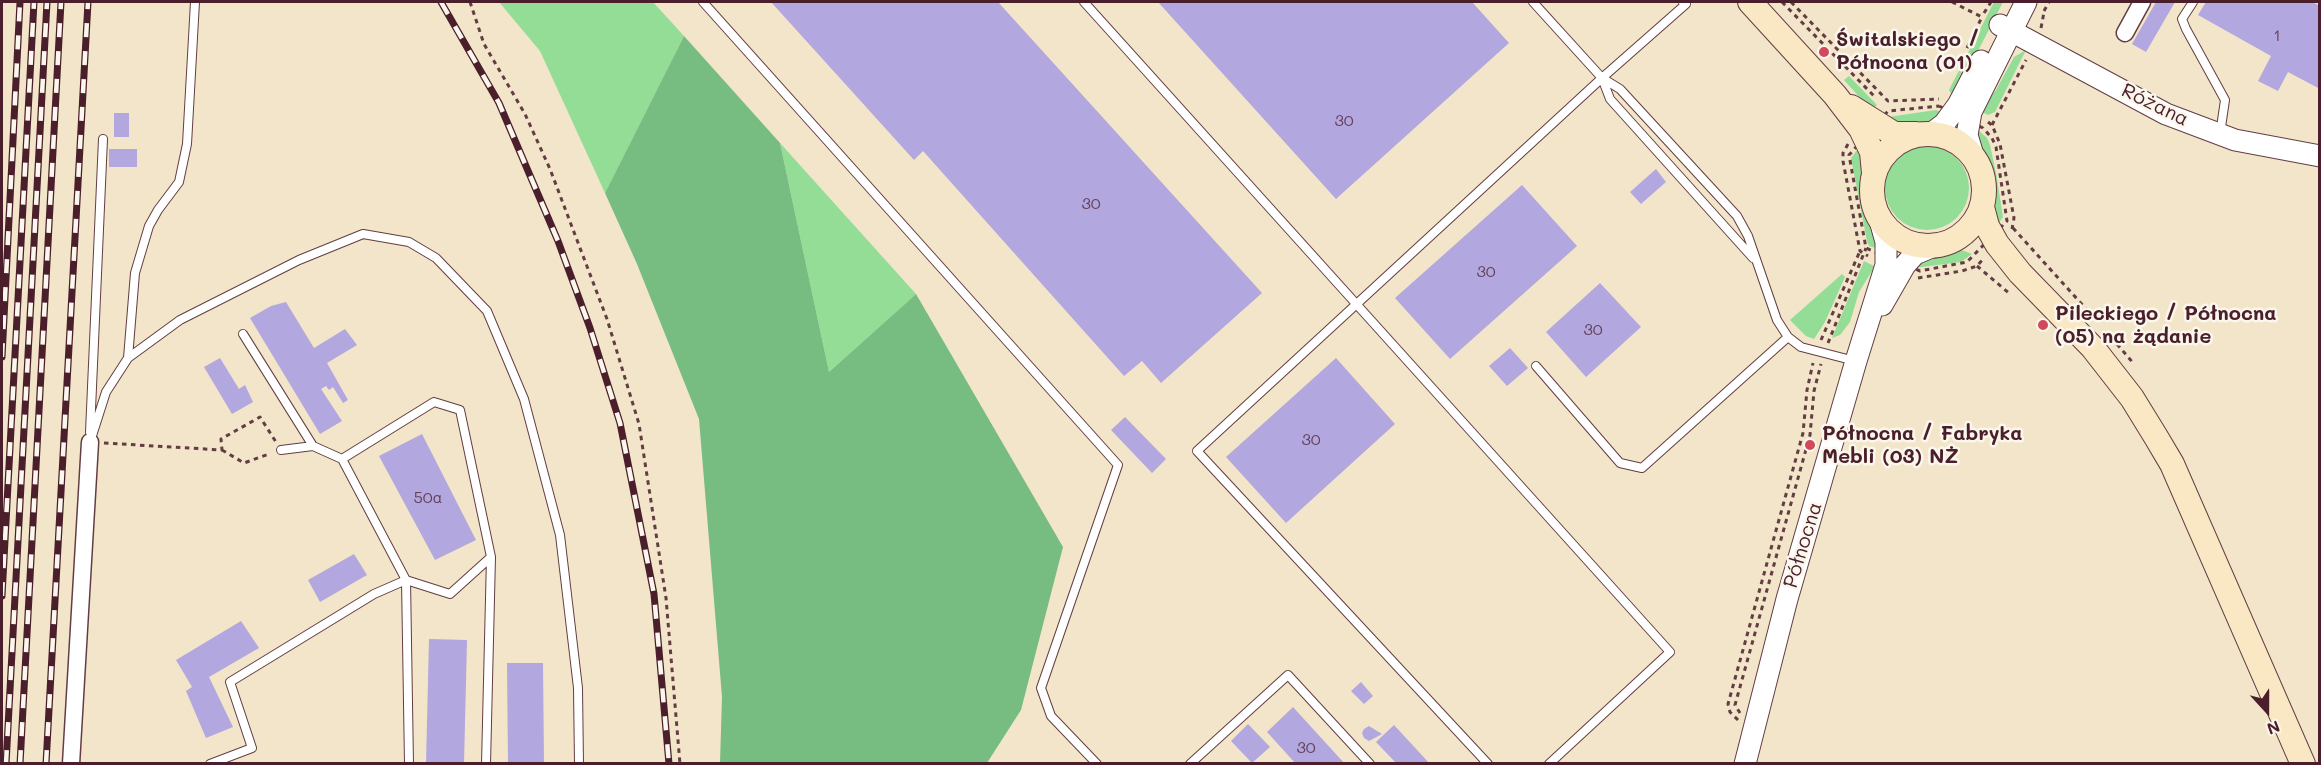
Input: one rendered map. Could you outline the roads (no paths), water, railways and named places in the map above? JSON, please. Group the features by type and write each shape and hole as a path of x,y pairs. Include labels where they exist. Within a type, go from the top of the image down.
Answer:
{"main road":[{"path":"1750,2 1835,95 1893,134 1924,134 1954,140 1972,155 1980,168 1984,184 1982,207 1990,246"},
{"path":"1874,121 1872,194 1879,217 1889,230 1902,240 1918,245 1971,243 1990,246 2020,273 2093,348 2132,398 2172,464 2303,764"},
{"path":"1874,173 1889,149 1901,140 1924,134"},
{"path":"1942,244 1970,227 1982,207"}],"street":[{"path":"1972,155 1963,113 1998,24 2012,2"},
{"path":"1998,24 2026,2"},
{"path":"2125,33 2142,2"},
{"name":"Różana","path":"1998,24 2166,114 2246,142 2319,156"},
{"path":"1924,134 1963,113"},
{"name":"Północna","path":"1745,764 1748,721 1787,599 1856,361 1867,328 1895,265 1879,217"},
{"path":"1895,265 1915,254 1942,244"},
{"path":"71,764 90,442"}],"lane":[{"path":"128,358 135,273 149,226 179,182 187,144 195,2"},
{"path":"703,2 1118,465 1041,688 1051,716 1097,764"},
{"path":"1084,2 1670,652 1549,764"},
{"path":"1533,2 1602,78 1620,89 1737,216 1748,236 1777,320 1788,337 1801,347 1856,361"},
{"path":"1488,764 1197,451 1602,78 1686,4 1683,2"},
{"path":"2193,2 2182,20 2225,100 2220,134"},
{"path":"1602,78 1610,99 1758,263"},
{"path":"90,442 103,139"},
{"path":"90,442 106,392 128,358 180,320 299,260 363,234 409,242 436,258 487,311 524,399 560,535 578,688 579,764"},
{"path":"243,334 313,446"},
{"path":"1536,366 1620,463 1642,468 1788,337"},
{"path":"342,459 434,402 460,410 491,557 486,764"},
{"path":"281,450 313,446 342,459 406,580 409,764"},
{"path":"210,764 252,748 230,682 374,594 406,580 450,594 491,557"},
{"path":"1190,764 1288,675 1370,764"}],"railway":[{"path":"2,357 20,2"},
{"path":"2,596 34,2"},
{"path":"6,764 47,2"},
{"path":"20,764 61,2"},
{"path":"46,764 88,2"},
{"path":"441,2 499,103 558,241 590,328 620,423 654,594 669,764"}],"place":[{"name":"Świtalskiego / Północna (01)","path":"1824,52"},
{"name":"Pileckiego / Północna (05) na żądanie","path":"2043,325"},
{"name":"Północna / Fabryka Mebli (03) NŻ","path":"1810,445"}]}
